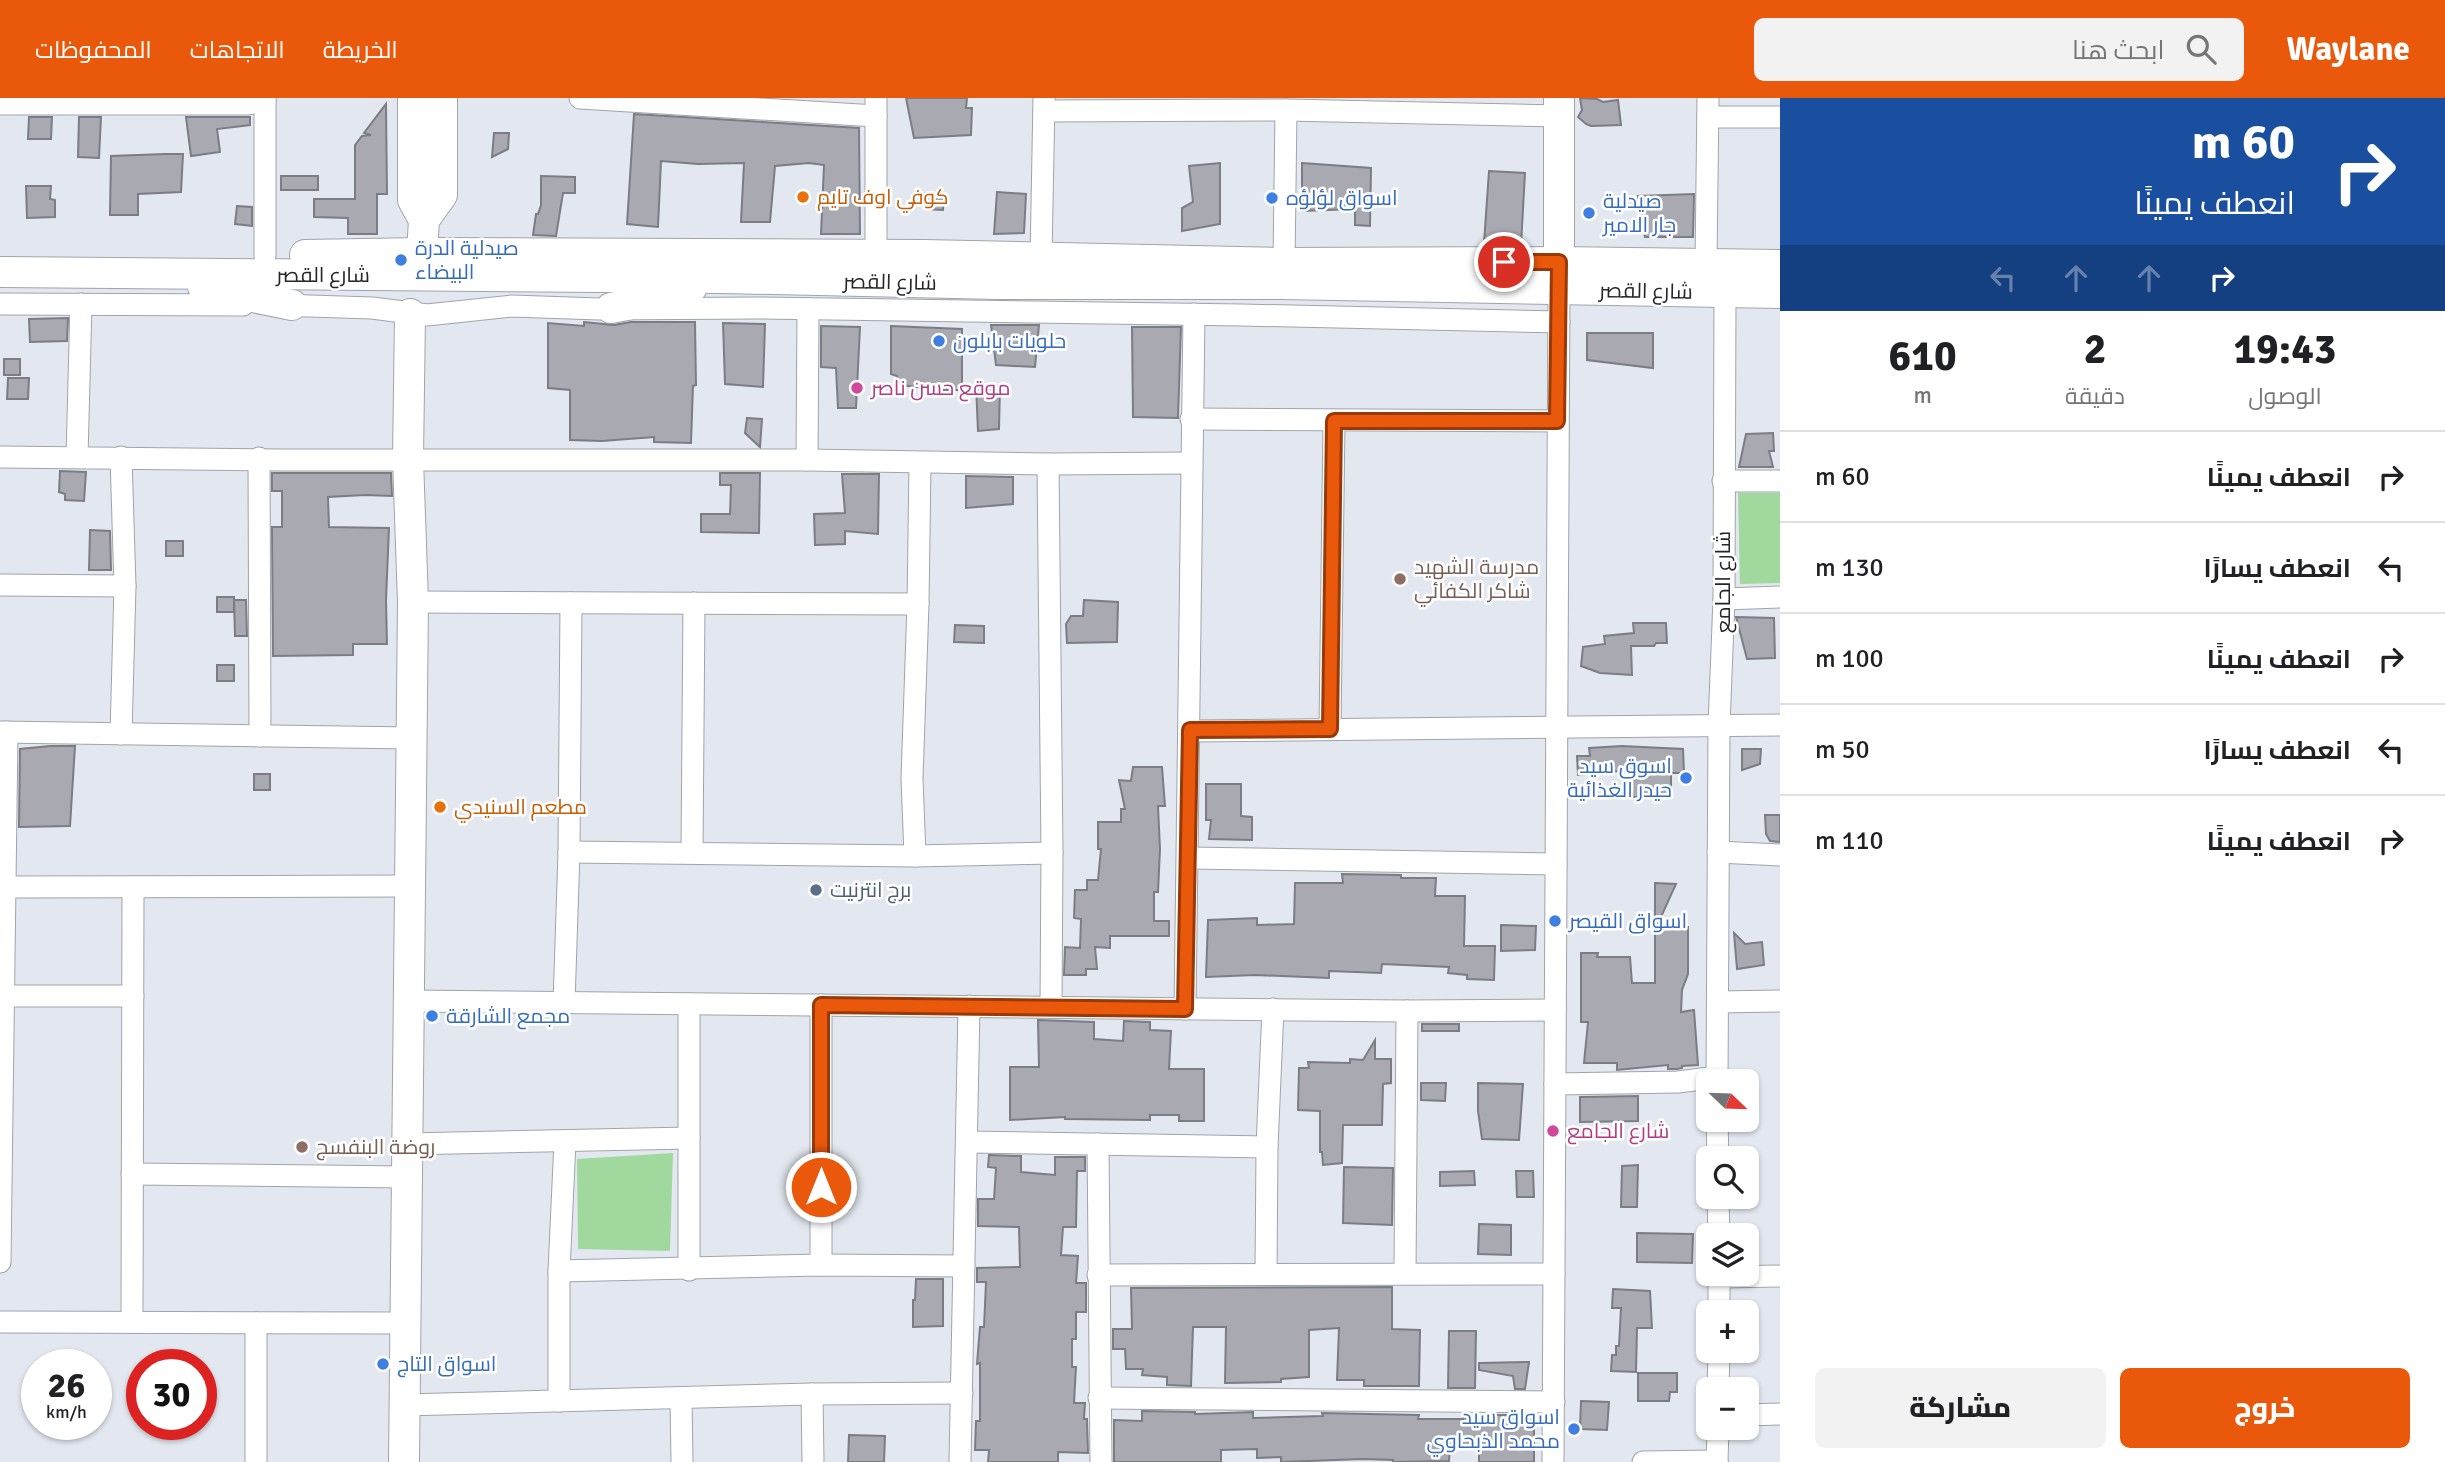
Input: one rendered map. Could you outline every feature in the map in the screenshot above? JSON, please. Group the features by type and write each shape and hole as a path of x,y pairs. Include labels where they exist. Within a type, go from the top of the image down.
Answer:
{"street":[{"path":"413,98 412,200 424,220"},
{"path":"422,253 424,220 442,195 442,98"},
{"path":"580,98 876,107 876,255"},
{"path":"0,104 248,104 265,100 265,256"},
{"path":"1041,259 1044,104 1286,110 1399,105 1559,107 1553,1462"},
{"path":"1706,264 1708,107 1780,117"},
{"path":"1284,263 1286,110"},
{"name":"شارع القصر","path":"0,252 265,256 422,253 876,255 923,269"},
{"name":"شارع القصر","path":"998,271 1041,259 1284,263 1559,276 1725,292 1780,293"},
{"path":"1559,276 1706,264 1780,265"},
{"name":"شارع القصر","path":"0,272 722,278 923,269 1280,284 1559,276"},
{"path":"138,273 292,305"},
{"path":"611,308 722,278"},
{"name":"شارع الجامع","path":"1717,1069 1718,852 1724,599 1725,292"},
{"path":"0,303 292,305 372,308 410,314 450,313 492,307 808,309 1559,322"},
{"path":"77,457 81,304"},
{"path":"807,460 808,309"},
{"path":"404,1462 413,602 408,458 410,314"},
{"path":"1185,1009 1194,314"},
{"path":"1191,419 1557,421"},
{"path":"1330,729 1334,421"},
{"path":"0,457 1191,463"},
{"path":"121,457 125,586 121,734"},
{"path":"259,458 260,736"},
{"path":"915,856 912,779 920,463"},
{"path":"1048,464 1051,1007"},
{"path":"1723,481 1780,481"},
{"path":"0,585 125,586"},
{"path":"1724,599 1780,597"},
{"path":"413,602 918,604"},
{"path":"564,1003 569,852 571,603"},
{"path":"692,852 694,603"},
{"path":"1190,730 1780,725"},
{"path":"0,1262 5,887 4,732 412,738"},
{"path":"569,852 915,856 1052,853"},
{"path":"1718,852 1780,855"},
{"path":"1188,858 1556,864"},
{"path":"5,887 410,886"},
{"path":"132,1322 134,887"},
{"path":"4,996 133,996"},
{"path":"409,1001 1555,1010"},
{"path":"1717,1002 1780,1001"},
{"path":"689,1004 690,1269"},
{"path":"821,1005 821,1265"},
{"path":"960,1462 969,1006"},
{"path":"1266,1274 1267,1147 1273,1009"},
{"path":"1405,1273 1407,1010"},
{"path":"1555,1084 1696,1081"},
{"path":"407,1144 689,1138"},
{"path":"559,1401 559,1271 565,1141"},
{"path":"968,1142 1267,1147"},
{"path":"1098,1144 1101,1462"},
{"path":"132,1174 407,1177"},
{"path":"559,1271 821,1265 964,1266"},
{"path":"1098,1275 1554,1274"},
{"path":"1759,1276 1780,1276"},
{"path":"0,1322 405,1323"},
{"path":"256,1323 256,1462"},
{"path":"404,1405 812,1394 962,1393"},
{"path":"812,1394 813,1462"},
{"path":"681,1398 682,1462"},
{"path":"1099,1398 1553,1402"},
{"path":"1759,1415 1780,1414"},
{"path":"1643,1462 1717,1461 1718,1440"}],"green space":[{"path":"1738,493 1780,493 1780,583 1740,584"},
{"path":"673,1153 670,1251 578,1249 577,1159"}],"building":[{"path":"906,98 967,98 966,108 972,108 971,135 914,138"},
{"path":"1580,98 1603,102 1618,100 1621,125 1586,124 1578,117 1582,110"},
{"path":"386,104 387,194 377,194 377,234 348,234 348,218 314,217 314,199 355,199 355,145 362,136 371,135 364,133"},
{"path":"634,114 859,128 860,234 821,234 824,165 809,163 775,166 770,222 741,222 744,163 698,164 661,161 658,227 627,224"},
{"path":"29,117 52,117 51,139 28,139"},
{"path":"79,117 101,117 99,158 78,157"},
{"path":"186,117 250,117 250,125 217,129 220,152 191,156"},
{"path":"494,133 509,133 508,149 492,157"},
{"path":"183,154 181,192 138,194 138,215 110,215 111,156"},
{"path":"1220,163 1220,224 1182,231 1182,208 1193,202 1189,166"},
{"path":"1302,163 1371,168 1370,226 1355,225 1355,209 1302,211"},
{"path":"1489,171 1525,173 1521,245 1484,243"},
{"path":"281,176 318,176 318,190 281,190"},
{"path":"541,176 575,177 575,193 563,193 556,236 533,235 536,214 541,205"},
{"path":"26,186 51,186 50,199 55,200 55,217 27,218"},
{"path":"997,192 1026,194 1024,233 994,234"},
{"path":"925,193 944,195 943,210 924,209"},
{"path":"1694,194 1693,237 1645,237 1638,196"},
{"path":"237,206 252,207 252,226 235,224"},
{"path":"68,318 67,341 30,342 29,319"},
{"path":"584,322 614,325 631,322 695,322 696,385 693,386 691,443 654,442 654,437 602,441 570,440 570,390 548,388 548,323 584,326"},
{"path":"723,323 765,324 763,387 725,384"},
{"path":"991,325 1039,325 1035,367 996,365"},
{"path":"821,326 860,327 856,408 838,408 836,368 821,367"},
{"path":"891,326 962,329 962,390 900,385 897,376 891,374"},
{"path":"1132,327 1181,327 1178,418 1133,417"},
{"path":"1587,333 1653,333 1653,368 1587,360"},
{"path":"4,359 20,359 20,375 4,375"},
{"path":"8,378 29,378 28,399 7,399"},
{"path":"976,385 1000,386 999,429 978,431"},
{"path":"747,418 762,419 760,447 745,433"},
{"path":"1773,433 1774,451 1769,451 1773,467 1739,467 1746,434"},
{"path":"60,471 86,472 84,501 65,500 65,494 59,492"},
{"path":"272,473 391,473 392,496 328,497 329,527 389,528 387,644 353,644 353,655 273,656 272,527 282,527 282,491 272,491"},
{"path":"720,473 760,473 759,533 701,532 701,514 730,514 731,485 720,485"},
{"path":"842,474 879,474 878,534 845,531 845,544 815,545 814,514 845,513"},
{"path":"966,476 1013,477 1013,504 966,508"},
{"path":"90,530 110,531 111,570 89,570"},
{"path":"166,541 183,541 183,556 166,556"},
{"path":"217,597 234,597 234,612 217,612"},
{"path":"234,600 246,600 247,636 235,636"},
{"path":"1084,600 1118,602 1117,642 1067,643 1066,624 1071,616 1083,616"},
{"path":"1736,617 1774,618 1775,658 1747,659"},
{"path":"1633,623 1666,623 1667,643 1631,646 1632,675 1600,673 1581,666 1583,647 1605,644 1604,636 1634,633"},
{"path":"955,625 984,626 984,643 954,642"},
{"path":"217,665 234,665 234,681 217,681"},
{"path":"75,746 70,826 19,827 20,749"},
{"path":"1622,746 1683,749 1684,773 1671,773 1671,797 1633,797 1631,770 1578,775 1577,756 1590,756 1589,748"},
{"path":"1742,749 1761,749 1760,764 1742,770"},
{"path":"1133,767 1162,767 1165,806 1158,806 1160,849 1158,892 1154,892 1154,921 1169,921 1169,936 1110,936 1110,948 1095,947 1097,969 1086,969 1086,975 1064,975 1065,947 1080,948 1081,919 1074,918 1075,890 1087,890 1087,880 1098,880 1101,849 1098,849 1098,822 1121,822 1121,809 1125,809 1119,780 1131,781"},
{"path":"254,774 270,774 270,790 254,790"},
{"path":"1206,784 1241,784 1241,816 1252,817 1252,840 1209,839 1211,820 1206,820"},
{"path":"1765,815 1780,815 1780,842 1770,841 1766,834"},
{"path":"1342,874 1436,878 1435,896 1465,896 1464,946 1495,946 1494,980 1467,979 1467,975 1448,973 1449,967 1382,964 1381,973 1329,971 1329,978 1255,975 1206,977 1208,920 1257,918 1257,925 1294,924 1295,883 1343,883"},
{"path":"1655,883 1676,884 1655,930"},
{"path":"1681,922 1683,927 1688,927 1688,974 1682,990 1681,1012 1694,1010 1698,1065 1677,1069 1668,1069 1668,1065 1617,1070 1617,1063 1584,1063 1588,1022 1581,1022 1581,953 1598,953 1597,957 1630,957 1632,983 1655,983 1655,933"},
{"path":"1501,925 1536,926 1535,950 1501,951"},
{"path":"1734,933 1745,944 1762,942 1764,965 1737,969"},
{"path":"1038,1020 1094,1022 1094,1039 1123,1041 1124,1021 1150,1022 1150,1030 1171,1031 1169,1069 1204,1069 1204,1121 1179,1121 1179,1115 1150,1115 1150,1120 1065,1117 1010,1120 1010,1067 1039,1067"},
{"path":"1422,1024 1459,1024 1459,1031 1422,1031"},
{"path":"1375,1040 1375,1059 1391,1059 1391,1083 1383,1084 1382,1125 1343,1125 1342,1163 1323,1165 1320,1152 1320,1111 1298,1110 1299,1068 1309,1068 1308,1062 1350,1063 1350,1059 1363,1060"},
{"path":"1421,1083 1446,1083 1445,1101 1421,1100"},
{"path":"1478,1083 1523,1084 1519,1140 1482,1139"},
{"path":"1638,1096 1638,1121 1580,1122 1580,1097"},
{"path":"989,1155 1021,1156 1021,1172 1055,1175 1055,1157 1085,1157 1085,1171 1077,1171 1076,1227 1063,1227 1061,1255 1078,1256 1076,1283 1086,1283 1086,1312 1076,1312 1072,1367 1076,1367 1074,1403 1085,1403 1088,1453 1058,1452 1058,1462 988,1462 989,1450 975,1450 976,1421 980,1421 980,1363 977,1364 980,1327 984,1327 986,1282 977,1282 977,1268 1020,1267 1019,1227 978,1226 978,1199 994,1199 996,1168 988,1167"},
{"path":"1638,1165 1637,1207 1621,1207 1622,1166"},
{"path":"1344,1167 1393,1168 1392,1225 1343,1223"},
{"path":"1474,1171 1475,1185 1440,1186 1440,1172"},
{"path":"1516,1171 1533,1171 1534,1197 1517,1197"},
{"path":"1479,1224 1511,1225 1511,1255 1478,1254"},
{"path":"1637,1233 1693,1234 1692,1263 1637,1262"},
{"path":"916,1279 943,1279 943,1326 913,1327"},
{"path":"1392,1287 1392,1329 1420,1330 1419,1386 1364,1386 1364,1380 1337,1380 1339,1328 1309,1330 1309,1377 1281,1379 1281,1382 1225,1383 1226,1327 1193,1327 1191,1386 1167,1385 1167,1377 1142,1375 1143,1369 1126,1369 1125,1349 1113,1349 1113,1329 1132,1329 1131,1288"},
{"path":"1613,1289 1650,1291 1652,1328 1637,1328 1636,1372 1611,1371 1612,1355 1616,1355 1616,1346 1619,1346 1621,1308 1612,1308"},
{"path":"1449,1331 1476,1331 1475,1388 1448,1388"},
{"path":"1529,1362 1525,1389 1515,1389 1513,1376 1479,1370 1479,1363"},
{"path":"1638,1373 1677,1373 1677,1392 1670,1392 1669,1401 1638,1401"},
{"path":"1581,1401 1609,1402 1607,1430 1580,1429"},
{"path":"1142,1411 1195,1414 1253,1412 1253,1418 1323,1416 1322,1413 1419,1415 1418,1419 1486,1419 1487,1415 1534,1415 1534,1462 1479,1462 1479,1446 1450,1447 1449,1461 1393,1462 1363,1459 1281,1462 1281,1457 1257,1458 1257,1449 1221,1450 1221,1462 1114,1462 1114,1420 1142,1421"},
{"path":"849,1435 885,1436 884,1462 848,1462"}],"place":[{"name":"كوفي اوف تايم","path":"803,197"},
{"name":"اسواق لؤلؤه","path":"1272,198"},
{"name":"صيدلية جار الامير","path":"1589,213"},
{"name":"صيدلية الدرة البيضاء","path":"401,260"},
{"name":"حلويات بابلون","path":"939,341"},
{"name":"موقع حسن ناصر","path":"857,388"},
{"name":"مدرسة الشهيد شاكر الكفائي","path":"1400,579"},
{"name":"اسوق سيد حيدر الغذائية","path":"1686,778"},
{"name":"مطعم السنيدي","path":"440,807"},
{"name":"برج انترنيت","path":"816,890"},
{"name":"اسواق القيصر","path":"1555,921"},
{"name":"مجمع الشارقة","path":"432,1016"},
{"name":"شارع الجامع","path":"1553,1131"},
{"name":"روضة البنفسج","path":"302,1147"},
{"name":"اسواق التاج","path":"383,1364"},
{"name":"اسواق سيد محمد الذبحاوي","path":"1574,1429"}],"route":[{"path":"821,1187 821,1005 1185,1009 1190,730 1330,729 1334,421 1557,421 1559,262 1504,262"}]}
